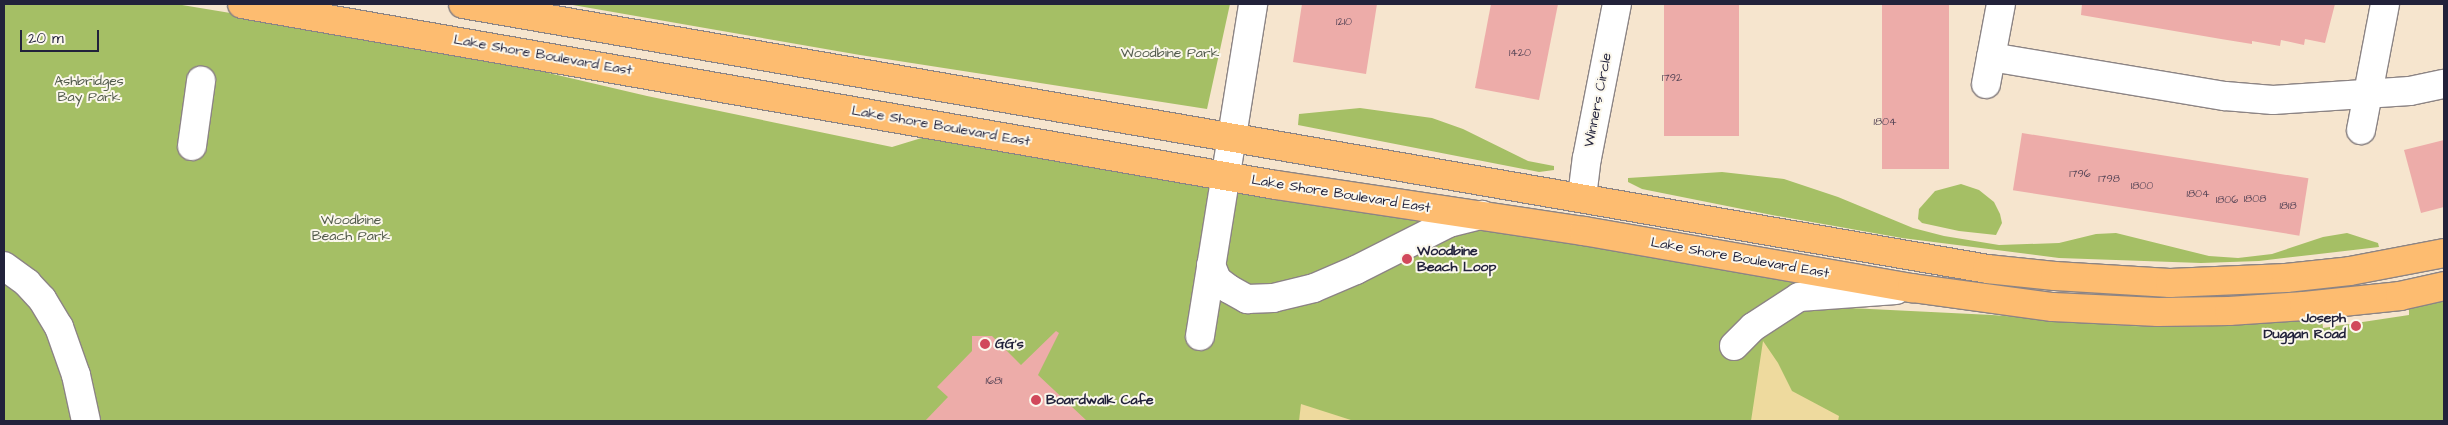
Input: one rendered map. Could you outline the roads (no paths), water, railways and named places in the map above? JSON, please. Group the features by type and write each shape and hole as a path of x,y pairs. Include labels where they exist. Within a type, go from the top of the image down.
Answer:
{"highway":[{"name":"Lake Shore Boulevard East","path":"242,4 1225,176 1484,215 1912,288 2053,307 2167,312 2229,312 2400,296 2444,286"},
{"path":"463,4 1978,267 2056,276 2170,283 2286,278 2350,271 2444,253"}],"street":[{"path":"1200,336 1253,4"},
{"name":"Winners Circle","path":"1582,197 1616,4"},
{"path":"1986,84 2001,4"},
{"path":"2360,130 2385,4"},
{"path":"1992,57 2225,96 2273,100 2410,91 2444,84"},
{"path":"192,146 201,81"},
{"path":"1211,265 1217,280 1229,290 1247,299 1273,298 1314,288 1356,270 1449,223 1484,215"},
{"path":"4,266 27,283 42,299 59,327 76,375 86,421"},
{"path":"1734,346 1754,327 1799,297 1912,288"}],"place":[{"name":"Woodbine Beach Loop","path":"1407,259"},
{"name":"Joseph Duggan Road","path":"2356,326"},
{"name":"GG’s","path":"985,344"},
{"name":"Boardwalk Cafe","path":"1036,400"}],"park label":[{"name":"Woodbine Park","path":"1170,53"},
{"name":"Ashbridges Bay Park","path":"89,89"},
{"name":"Woodbine Beach Park","path":"351,228"}]}
